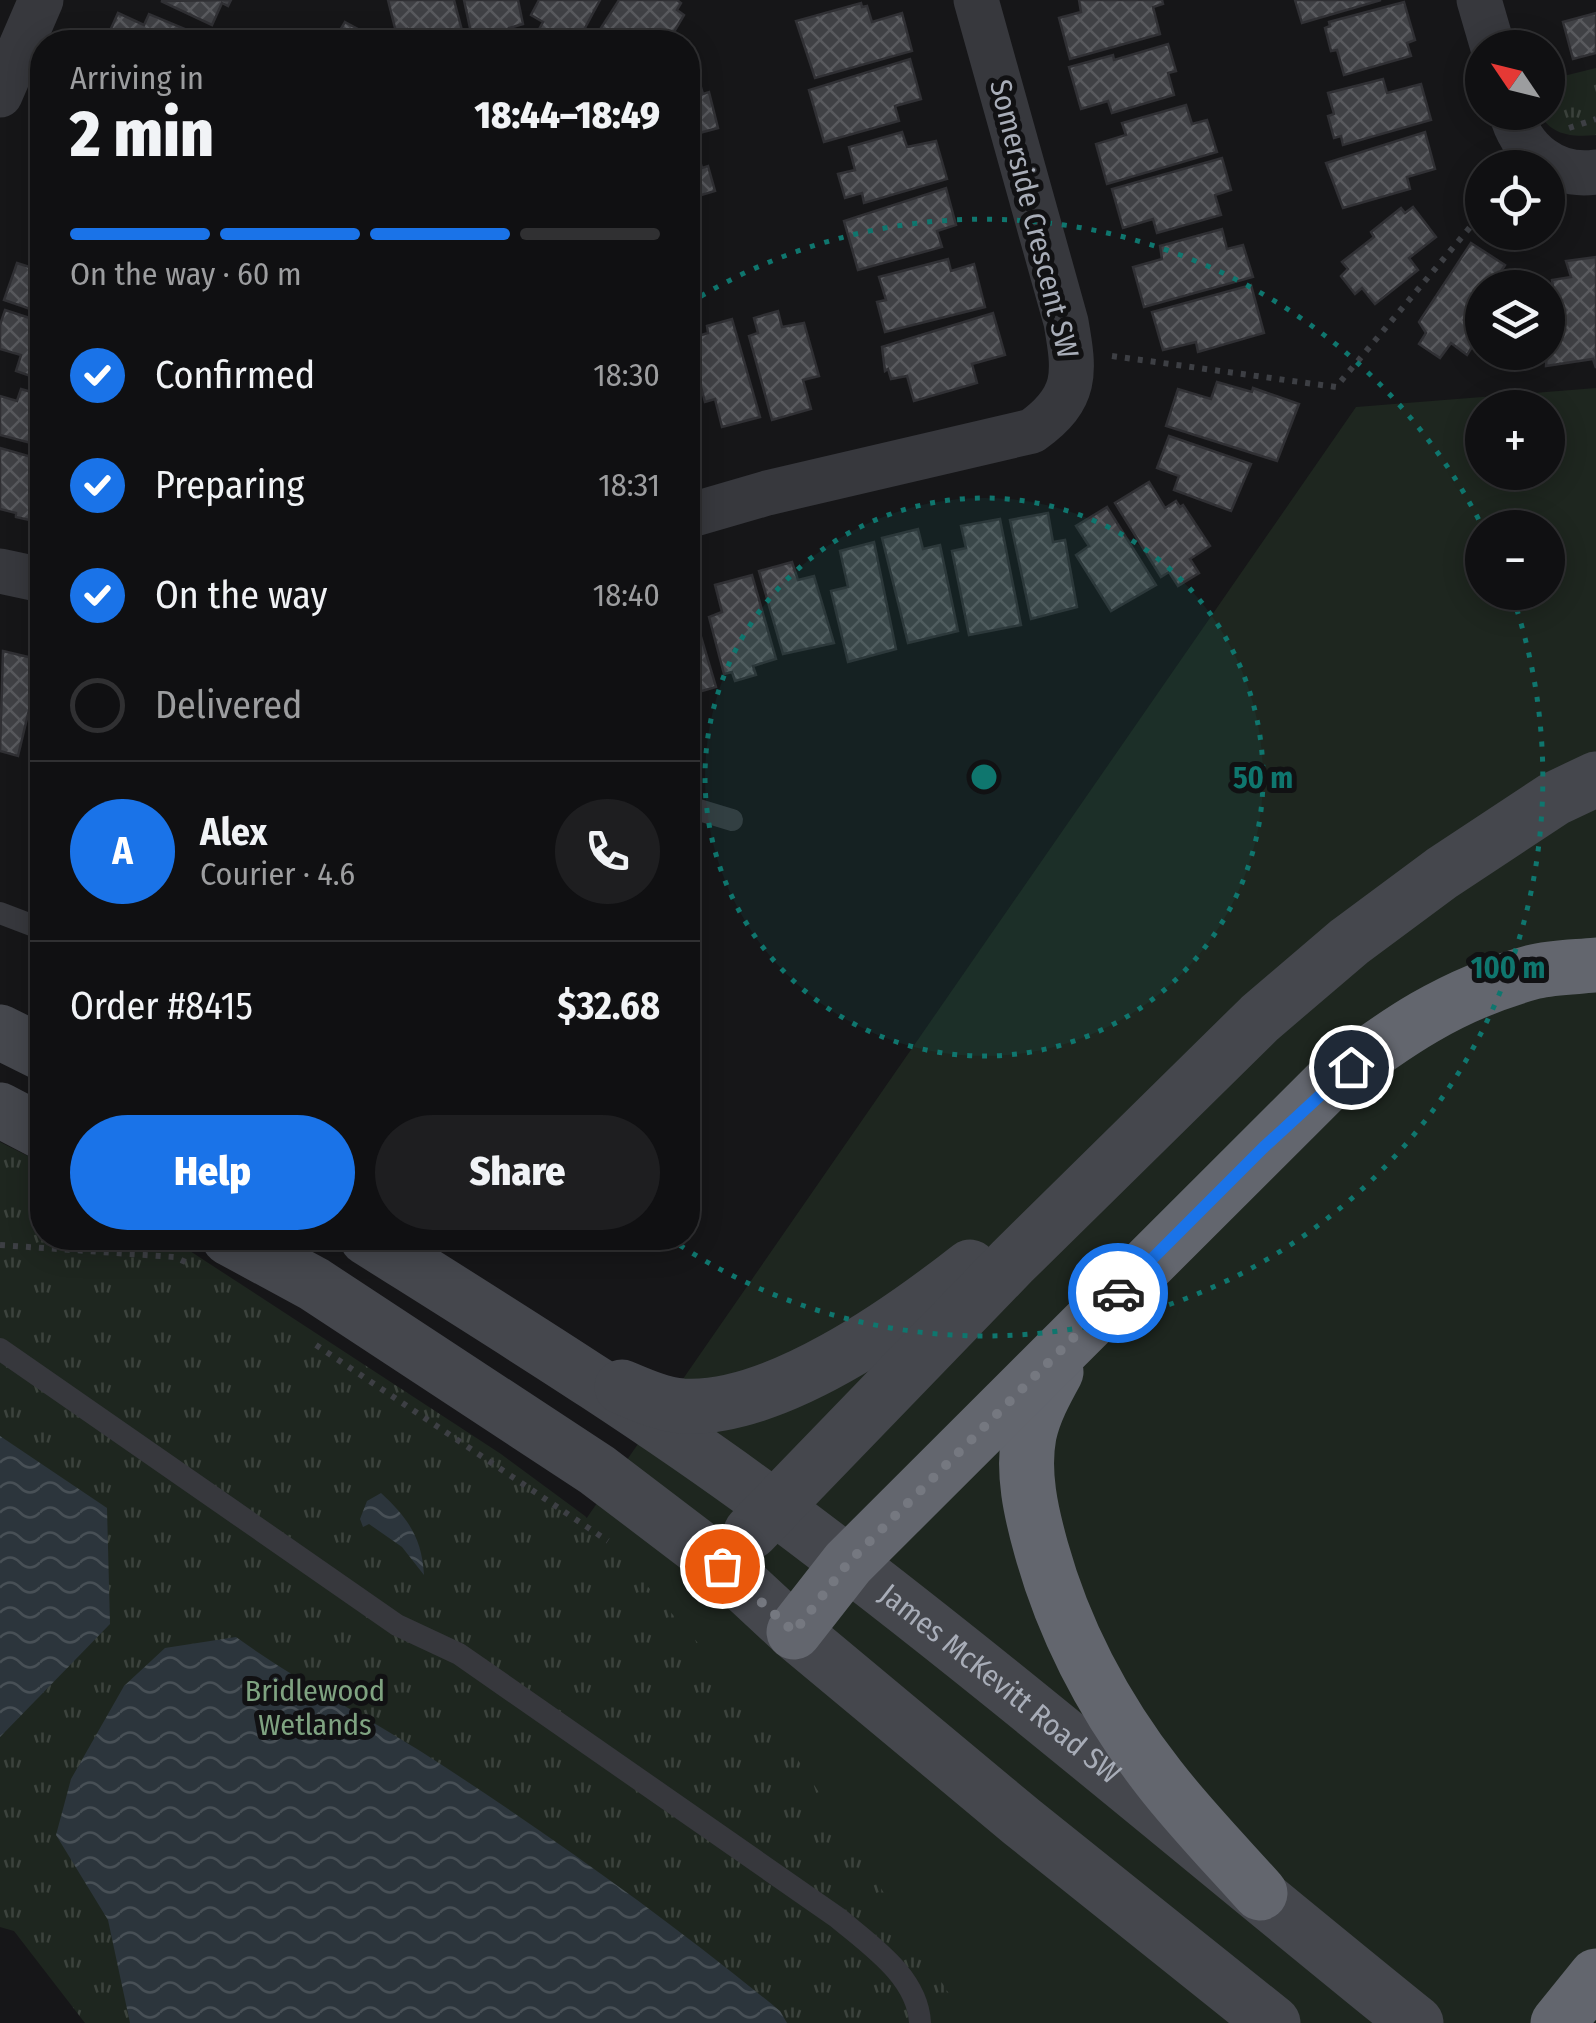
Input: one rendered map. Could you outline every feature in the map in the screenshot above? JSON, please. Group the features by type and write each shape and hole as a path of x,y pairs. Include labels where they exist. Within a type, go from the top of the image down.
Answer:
{"highway":[{"path":"794,1632 848,1563 1315,1097 1397,1032 1465,995 1537,971 1596,966"},
{"path":"1073,1341 1039,1403 1029,1436 1026,1471 1031,1512 1059,1608 1099,1687 1159,1778 1260,1893"},
{"path":"1558,2023 1596,1976"}],"main road":[{"path":"722,1566 773,1506 1012,1262 1260,1018 1348,942 1442,873 1554,798 1596,779"},
{"path":"565,1363 644,1397 679,1406 739,1400 803,1377 929,1300 1015,1230 1188,1065 1260,1018"},
{"path":"0,1032 30,1046"},
{"path":"0,1110 30,1126"},
{"name":"James McKevitt Road SW","path":"386,1250 565,1363 773,1506 1260,1893 1405,2014"},
{"path":"210,1252 314,1284 596,1470 722,1566 794,1632 1022,1822 1273,2023"}],"street":[{"path":"0,95 41,0"},
{"name":"Somerside Crescent SW","path":"700,513 1032,431 1060,407 1074,368 1071,349 976,0"},
{"path":"1480,0 1488,30"},
{"path":"1518,130 1524,143 1544,161 1572,173 1596,172"},
{"path":"0,571 30,577"}],"lane":[{"path":"700,810 732,820"},
{"path":"0,913 30,924"},
{"path":"0,1349 398,1625 459,1654 838,1918 892,1963 920,2010 920,2023"}],"path":[{"path":"1071,349 1336,388 1465,234"},
{"path":"0,1245 30,1247"},
{"path":"72,1250 174,1257 210,1252"},
{"path":"307,1339 615,1546"}],"green space":[{"path":"1596,68 1596,135 1571,135 1555,130 1565,130 1565,76"},
{"path":"1596,388 1596,2023 237,2023 1356,407 1465,398 1465,490 1565,490 1565,390"},
{"name":"Bridlewood Wetlands","path":"0,1142 30,1157 30,1250 188,1250 501,1454 585,1516 787,1743 968,2023 85,2023 14,1931 0,1927"}],"water":[{"path":"0,1436 107,1508 110,1624 0,1737"},
{"path":"381,1493 412,1530 424,1575 402,1547 369,1524 363,1527 360,1519 367,1501"},
{"path":"236,1637 442,1765 572,1853 740,1978 780,2011 787,2023 130,2023 108,1920 56,1835 71,1779 124,1686 165,1648"}],"building":[{"path":"231,0 228,6 222,3 212,25 161,1"},
{"path":"388,0 454,0 462,30 407,29 396,30"},
{"path":"464,0 518,0 523,24 509,30 470,30"},
{"path":"539,0 600,0 587,30 539,30 543,22 531,15"},
{"path":"619,0 681,3 677,10 684,15 675,30 600,30"},
{"path":"1079,0 1162,0 1163,4 1153,7 1160,34 1070,59 1059,18 1081,12"},
{"path":"1295,0 1381,0 1302,23"},
{"path":"1404,2 1415,40 1407,43 1411,56 1344,75 1337,50 1331,51 1325,28 1330,26 1329,22"},
{"path":"861,3 862,7 867,6 872,22 902,13 912,51 815,78 796,21"},
{"path":"118,13 144,25 149,14 187,30 110,30"},
{"path":"1596,13 1596,53 1573,59 1563,22"},
{"path":"345,22 360,30 340,30"},
{"path":"1168,44 1176,71 1168,73 1174,95 1112,113 1108,101 1081,109 1069,67 1113,55 1114,60"},
{"path":"910,59 921,99 895,106 899,121 824,142 809,90"},
{"path":"1383,79 1387,93 1421,84 1431,120 1343,145 1341,136 1334,138 1328,116 1334,114 1328,93"},
{"path":"700,84 703,94 709,92 718,128 700,133"},
{"path":"1186,105 1192,124 1207,120 1217,152 1107,184 1096,144 1126,135 1122,123"},
{"path":"902,132 907,147 936,141 947,179 864,203 862,193 845,198 838,174 855,170 849,147"},
{"path":"1425,132 1435,169 1407,177 1410,189 1343,208 1326,163"},
{"path":"1222,158 1231,190 1215,195 1221,215 1157,233 1153,219 1123,228 1112,189"},
{"path":"700,161 702,168 708,166 715,191 700,195"},
{"path":"946,188 956,225 937,231 942,247 858,270 844,221"},
{"path":"1413,207 1436,237 1409,258 1418,270 1375,304 1362,288 1355,294 1341,276 1348,269 1342,262 1374,237 1371,232 1401,208 1405,213"},
{"path":"1222,229 1227,249 1243,245 1253,277 1144,307 1133,267 1162,259 1160,246"},
{"path":"1466,250 1482,250 1505,265 1502,270 1465,270 1465,354 1451,343 1440,358 1419,344 1426,333 1419,322"},
{"path":"1596,257 1596,368 1593,359 1565,363 1565,278 1571,277 1566,261"},
{"path":"948,259 951,271 974,264 985,307 885,332 877,302 886,300 879,277"},
{"path":"17,263 30,267 30,309 4,300"},
{"path":"1251,285 1264,333 1198,352 1196,342 1163,350 1152,312"},
{"path":"5,310 30,318 30,376 16,371 21,355 0,349 0,325"},
{"path":"778,311 782,327 804,323 819,376 803,380 811,409 772,420 749,336 758,333 754,318"},
{"path":"993,313 1005,355 972,364 977,383 914,401 907,376 891,379 888,369 885,371 882,347"},
{"path":"732,319 760,417 722,427 715,399 705,402 700,383 700,335 708,333 707,326"},
{"path":"1217,382 1252,392 1253,388 1299,404 1277,461 1166,426 1178,389 1211,399"},
{"path":"21,389 30,392 30,443 0,435 0,396 17,401"},
{"path":"1169,436 1251,464 1231,511 1174,490 1179,476 1157,468"},
{"path":"0,448 30,457 30,520 0,509"},
{"path":"1149,482 1165,508 1176,501 1180,507 1183,505 1210,546 1190,559 1199,573 1178,586 1169,572 1161,577 1115,503"},
{"path":"1107,507 1156,585 1111,611 1076,555 1089,546 1076,526"},
{"path":"1048,513 1053,542 1065,540 1077,607 1031,619 1010,520"},
{"path":"1000,519 1021,625 969,635 952,551 966,548 961,526"},
{"path":"918,529 923,549 940,545 958,631 908,643 882,538"},
{"path":"874,542 896,649 848,662 831,591 848,587 840,551"},
{"path":"792,562 798,580 814,576 834,643 783,654 759,571"},
{"path":"752,575 776,659 753,666 756,675 735,681 732,672 724,674 709,617 722,612 715,585"},
{"path":"700,633 716,687 700,692"},
{"path":"3,651 30,657 30,706 18,756 0,751"}],"way so far":[{"path":"722,1566 794,1632 848,1563 1118,1293"}],"route":[{"path":"1118,1293 1328,1084 1351,1067"}]}
